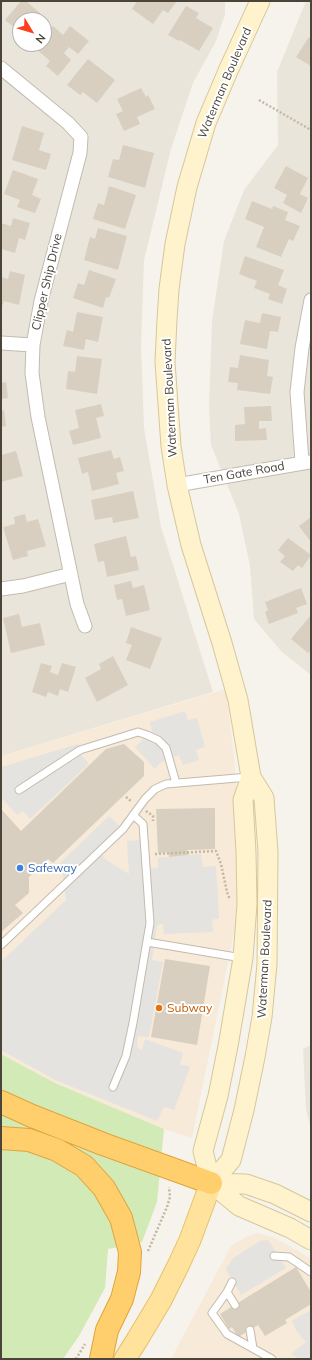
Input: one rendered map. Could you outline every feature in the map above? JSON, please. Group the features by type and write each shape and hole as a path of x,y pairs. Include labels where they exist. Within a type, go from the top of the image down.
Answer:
{"highway":[{"path":"1,1102 102,1144 211,1183"},
{"path":"1,1138 30,1140 57,1150 84,1166 104,1188 122,1218 130,1252 129,1272 122,1299 107,1330 101,1359"}],"main road":[{"name":"Waterman Boulevard","path":"125,1359 157,1306 174,1273 190,1240 211,1183 231,1160 245,1103 262,1017 267,964 268,852 264,798 251,777 238,700 191,545 177,486 171,446 165,362 169,290 175,244 186,187 206,124 260,1"},
{"name":"Waterman Boulevard","path":"211,1183 203,1151 218,1096 236,1005 243,958 247,904 243,800 251,777"},
{"path":"211,1183 246,1184 275,1194 311,1212"},
{"path":"211,1183 239,1206 290,1228 311,1240"}],"street":[{"name":"Clipper Ship Drive","path":"1,68 68,123 81,137 80,153 40,301 33,345 32,373 38,417 77,604 85,626"},
{"path":"307,462 298,392 302,348 311,300"},
{"path":"1,344 33,345"},
{"name":"Ten Gate Road","path":"177,486 307,462"},
{"path":"1,589 23,586 71,574"}],"lane":[{"path":"19,790 80,750 138,732 158,740 166,748 176,783"},
{"path":"1,945 123,829 145,799 155,789 166,784 251,777"},
{"path":"113,1087 126,1056 150,923 143,824 134,815"},
{"path":"147,942 243,958"},
{"path":"274,1256 289,1257 311,1272"},
{"path":"232,1282 227,1292 212,1313 227,1334 272,1359"},
{"path":"227,1292 235,1305"},
{"path":"250,1330 253,1348"}],"path":[{"path":"259,100 311,130"},
{"path":"126,797 153,816 154,824"},
{"path":"155,847 156,854 216,851 221,864 226,892 230,900 234,900"},
{"path":"147,1251 170,1198 168,1185"}],"shaded area":[{"path":"1,1 225,1 225,14 216,41 193,83 171,149 144,260 141,347 144,428 161,527 213,692 1,756"},
{"path":"306,1 311,1 311,675 282,652 254,619 250,566 239,514 211,445 209,408 212,321 224,241 244,190 278,145 277,72"},
{"path":"226,689 235,766 241,899 192,1138 164,1129 55,1083 1,1054 1,756"},
{"path":"185,711 188,720 197,718 205,747 196,750 199,760 183,765 179,755 161,762 155,769 135,747 152,731 150,722"},
{"path":"78,744 82,756 89,764 30,819 23,811 17,815 1,797 1,767"},
{"path":"109,816 123,829 99,852 105,859 129,874 127,841 143,840 145,869 158,868 158,858 201,854 203,867 216,866 219,918 212,920 213,932 164,934 163,924 157,925 152,960 163,962 149,1037 138,1036 137,1047 142,1050 145,1039 183,1053 180,1064 190,1067 174,1110 164,1107 157,1121 55,1080 1,1050 1,962 66,900 63,875 56,867"},
{"path":"311,1045 311,1130 306,1109 303,1049"},
{"path":"258,1233 275,1238 311,1259 311,1359 171,1359 231,1246 246,1237"},
{"path":"268,1240 286,1268 241,1295 226,1269 232,1259 260,1241"},
{"path":"311,1310 311,1359 299,1359 291,1354 306,1342 296,1330 292,1321"}],"green space":[{"path":"1,1054 55,1083 164,1129 157,1202 142,1242 108,1249 105,1288 79,1336 63,1359 1,1359"}],"building":[{"path":"21,1 26,1 39,12 12,12 12,26 5,20"},
{"path":"137,1 177,1 168,13 163,10 153,24 132,9"},
{"path":"186,6 199,13 196,18 213,28 199,51 168,35"},
{"path":"53,26 63,35 70,26 89,41 78,54 69,47 64,53 71,60 58,76 46,66 50,61 40,52 52,52"},
{"path":"309,37 311,39 311,66 296,57"},
{"path":"88,59 115,80 97,103 83,92 80,95 67,85"},
{"path":"141,88 146,97 148,95 155,109 137,117 140,124 124,131 116,114 123,111 117,99"},
{"path":"22,126 44,133 39,150 51,154 46,170 12,160"},
{"path":"123,145 154,153 145,188 108,177 113,159 119,160"},
{"path":"286,166 308,178 300,194 308,198 301,213 283,203 287,195 274,188"},
{"path":"13,170 38,179 32,195 41,199 35,213 17,207 20,200 4,194"},
{"path":"109,186 136,195 125,229 93,219 98,203 104,205"},
{"path":"252,201 272,209 273,206 288,212 285,220 300,226 293,241 289,239 281,257 256,247 264,227 245,219"},
{"path":"13,218 30,223 25,240 19,238 15,253 1,249 1,223 11,226"},
{"path":"98,228 127,236 118,270 84,260 90,237 95,239"},
{"path":"245,256 284,270 278,285 287,289 282,304 268,299 270,294 254,288 257,281 239,274"},
{"path":"89,270 116,279 109,298 106,297 103,308 73,298 78,283 84,285"},
{"path":"10,271 25,275 19,305 4,301 1,309 1,277 8,279"},
{"path":"77,312 103,317 98,342 86,339 84,350 63,346 67,330 73,332"},
{"path":"262,313 281,317 278,332 270,331 267,349 240,344 245,320 260,323"},
{"path":"240,355 269,360 267,376 273,377 270,394 237,390 238,383 228,382 230,367 238,368"},
{"path":"77,356 102,359 97,394 66,389 68,371 75,372"},
{"path":"6,382 8,398 1,399 1,383"},
{"path":"101,404 104,416 96,418 101,438 73,445 69,431 79,428 75,410"},
{"path":"271,406 272,421 259,421 259,429 266,428 267,440 235,441 235,425 245,424 244,407"},
{"path":"4,410 6,426 1,427 1,411"},
{"path":"111,450 114,459 120,457 124,471 116,473 119,484 92,491 88,472 82,474 78,458"},
{"path":"16,451 23,476 1,482 1,455"},
{"path":"133,491 139,518 113,523 112,517 95,520 91,500"},
{"path":"25,514 27,522 38,519 46,546 27,551 28,556 13,560 3,527 15,524 14,517"},
{"path":"311,517 311,542 299,526"},
{"path":"126,536 131,557 136,556 139,570 107,577 104,561 98,562 94,544"},
{"path":"288,538 311,555 302,568 298,565 293,571 280,562 285,556 278,550"},
{"path":"131,581 133,588 144,585 150,610 126,616 122,599 117,600 114,585"},
{"path":"301,588 307,604 296,608 298,613 269,624 265,612 268,610 265,602"},
{"path":"19,614 22,627 40,623 45,645 11,653 3,618"},
{"path":"311,615 311,650 308,653 291,639"},
{"path":"131,627 162,638 150,669 126,660 132,645 126,643"},
{"path":"113,656 128,685 97,702 85,678 101,669 99,664"},
{"path":"41,663 52,666 50,672 58,675 62,663 76,667 68,692 60,689 58,696 48,692 46,697 32,692"},
{"path":"124,744 144,762 144,776 53,863 48,859 29,877 29,893 15,905 23,913 1,932 1,809 21,831 106,749"},
{"path":"215,808 215,849 187,850 189,855 169,857 169,852 158,853 156,809"},
{"path":"165,959 210,966 197,1045 151,1037"},
{"path":"296,1267 311,1292 311,1304 285,1320 287,1323 265,1336 258,1325 238,1337 232,1327 229,1329 220,1314"}],"place":[{"name":"Safeway","path":"20,868"},
{"name":"Subway","path":"159,1008"}]}
